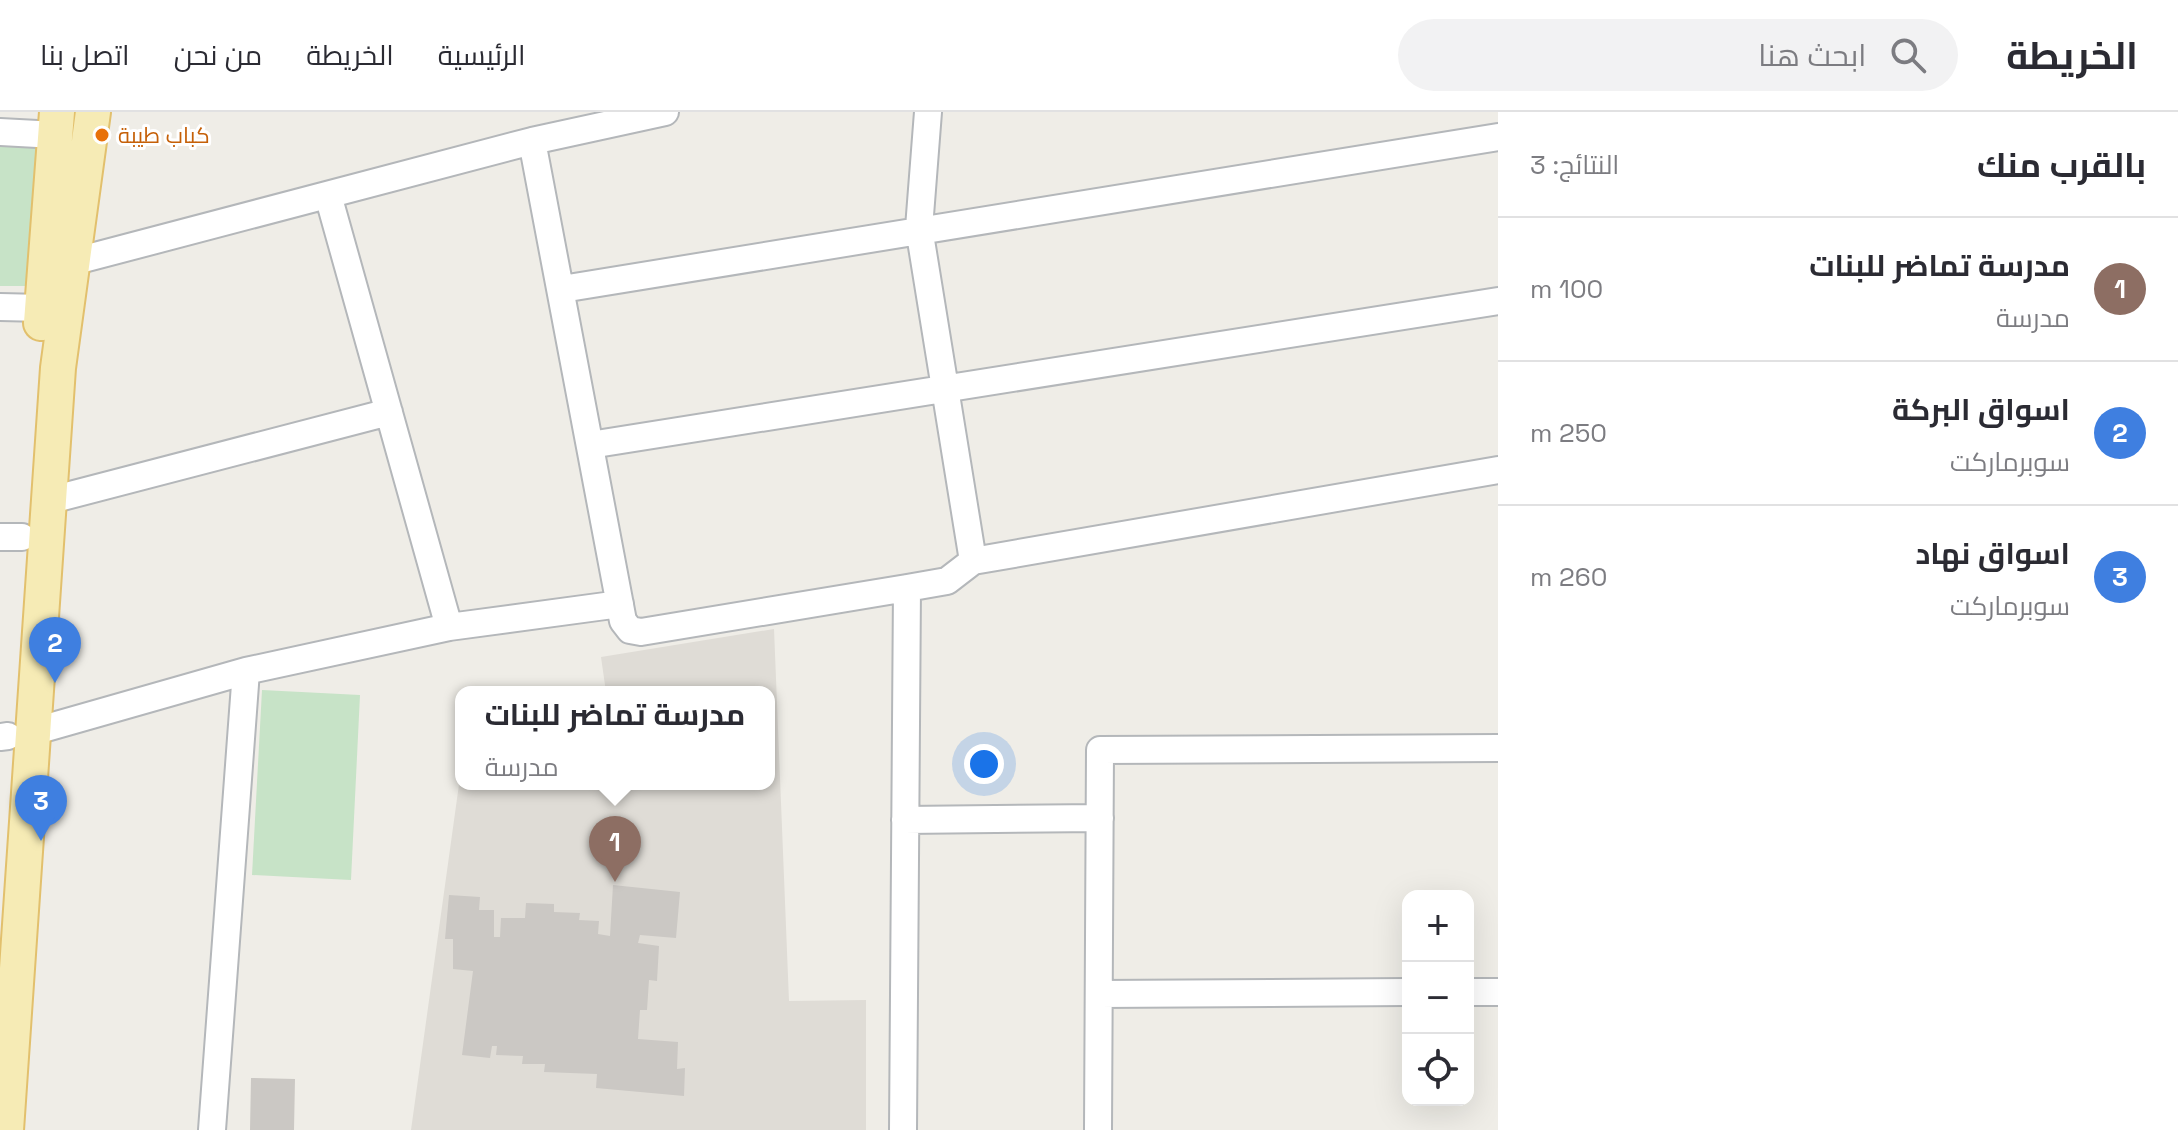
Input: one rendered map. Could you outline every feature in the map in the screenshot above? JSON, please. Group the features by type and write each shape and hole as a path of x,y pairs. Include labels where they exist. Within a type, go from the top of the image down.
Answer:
{"main road":[{"path":"0,902 13,735 47,501 63,319 93,112"},
{"path":"6,1130 13,735 11,537 43,308 57,123"}],"street":[{"path":"72,262 532,141 665,112"},
{"path":"928,112 919,228 973,561"},
{"path":"0,132 57,123"},
{"path":"562,289 919,228 1498,137"},
{"path":"532,141 623,621 630,630 641,632 947,581 973,561 1498,470"},
{"path":"328,195 449,627"},
{"path":"590,445 1498,301"},
{"path":"0,307 43,308"},
{"path":"47,501 389,412"},
{"path":"903,1130 907,588"},
{"path":"13,735 246,671 449,627 620,604"},
{"path":"212,1130 246,671"},
{"path":"1098,1130 1100,750 1498,748"},
{"path":"905,820 1100,818"},
{"path":"1099,994 1402,992"},
{"path":"1474,992 1498,992"}],"shaded area":[{"path":"774,629 789,1001 866,1000 866,1130 411,1130 458,790 775,790 775,686 605,686 601,657"}],"green space":[{"path":"0,144 45,144 34,286 0,286"},
{"path":"262,690 360,695 351,880 252,875"}],"building":[{"path":"613,885 680,892 676,938 640,935 638,943 659,946 657,981 649,980 647,1010 640,1010 638,1039 678,1042 677,1069 685,1068 684,1096 596,1088 597,1074 544,1072 545,1064 522,1064 523,1056 496,1055 497,1046 492,1046 490,1058 462,1055 473,971 453,969 453,939 445,939 449,895 480,897 479,910 494,910 494,937 500,937 501,918 525,918 526,903 554,904 554,912 580,913 579,920 599,921 598,934 610,936"},
{"path":"251,1078 295,1079 294,1130 250,1130"}],"place":[{"name":"كباب طيبة","path":"102,135"},
{"name":"اسواق البركة","path":"55,683"},
{"name":"اسواق نهاد","path":"41,841"},
{"name":"مدرسة تماضر للبنات","path":"615,882"}]}
